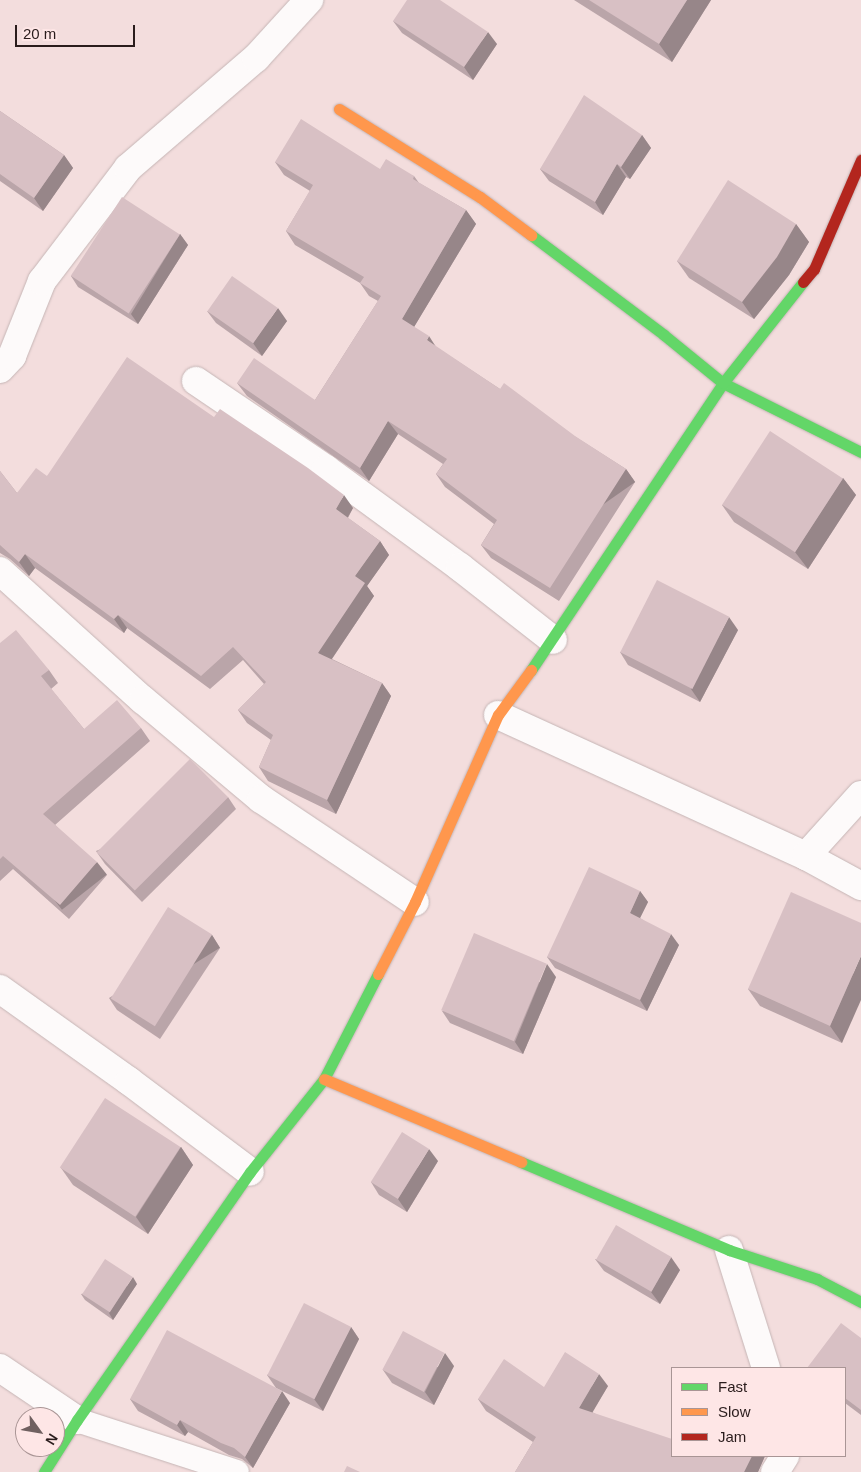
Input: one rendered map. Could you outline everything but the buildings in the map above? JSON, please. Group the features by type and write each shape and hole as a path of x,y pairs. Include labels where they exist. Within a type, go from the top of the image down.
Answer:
{"street":[{"path":"0,369 12,356 42,281 128,168 256,58 309,0"},
{"path":"339,109 480,197 664,335 722,384 861,452"},
{"path":"44,1472 250,1172 324,1079 415,902 498,715 553,640 722,384 814,269 861,160"},
{"path":"196,381 326,469 460,568 553,640"},
{"path":"0,571 143,700 261,799 415,902"},
{"path":"498,715 806,856 861,886"},
{"path":"806,856 861,796"},
{"path":"0,989 129,1081 250,1172"},
{"path":"324,1079 729,1250 817,1279 861,1302"},
{"path":"729,1250 766,1367"},
{"path":"0,1368 78,1420"},
{"path":"775,1472 784,1457"}],"lane":[{"path":"78,1420 237,1472"}],"traffic: fast":[{"path":"531,235 664,335 723,383 861,452"},
{"path":"531,670 723,383 803,282"},
{"path":"44,1472 77,1420 250,1172 324,1079 378,974"},
{"path":"521,1162 729,1250 817,1279 861,1302"}],"traffic: slow":[{"path":"339,109 480,197 531,235"},
{"path":"378,974 415,902 498,715 531,670"},
{"path":"324,1079 521,1162"}],"traffic: jam":[{"path":"803,282 814,269 861,160"}]}
